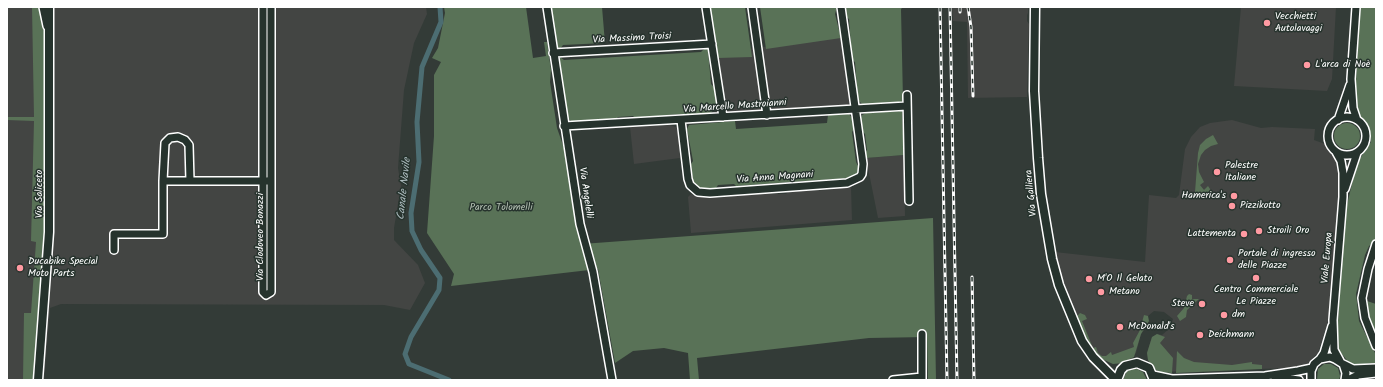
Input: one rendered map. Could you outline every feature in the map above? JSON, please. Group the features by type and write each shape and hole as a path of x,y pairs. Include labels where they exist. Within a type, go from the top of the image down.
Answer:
{"main road":[{"name":"Via Saliceto","path":"38,380 50,232 49,7"},
{"name":"Via Galliera","path":"1035,7 1034,99 1041,194 1048,238 1059,284 1082,341 1093,357 1117,380"},
{"path":"1100,364 1115,367 1133,363 1142,364 1149,368 1153,377"},
{"path":"1117,380 1121,370 1125,366"}],"street":[{"path":"43,7 50,41"},
{"name":"Via Clodoveo Bonazzi","path":"263,7 267,181 271,292 266,295 263,292 267,181 271,7"},
{"name":"Via Angelelli","path":"547,7 580,224 593,272 612,380"},
{"path":"706,7 722,117"},
{"path":"752,7 767,115"},
{"path":"841,7 855,110"},
{"path":"1356,7 1351,79 1353,108 1357,120"},
{"name":"Via Massimo Troisi","path":"553,53 712,44"},
{"path":"1338,120 1351,79"},
{"path":"907,95 909,201"},
{"name":"Via Marcello Mastroianni","path":"564,126 907,106"},
{"name":"Via Anna Magnani","path":"681,120 690,185 698,192 710,193 847,183 856,180 860,177 863,169 855,110"},
{"path":"1345,118 1357,120 1363,125 1367,135 1363,147 1357,153 1346,156 1336,152 1331,146 1328,135 1331,126 1338,120 1345,118"},
{"path":"114,250 114,234 163,234 165,143 170,138 178,137 185,140 189,145 190,181"},
{"name":"Viale Europa","path":"1336,152 1342,164 1343,197 1333,320 1334,350 1346,373 1347,380"},
{"name":"Viale Europa","path":"1343,197 1357,153"},
{"name":"Via Clodoveo Bonazzi","path":"164,181 267,181"},
{"path":"1376,244 1368,269 1362,298 1365,318 1376,346"},
{"name":"Viale Europa","path":"1312,368 1324,353 1333,320"},
{"path":"893,380 922,379 922,334"},
{"path":"1320,359 1330,357 1353,369 1376,368"},
{"path":"1153,377 1170,379 1265,376 1298,372 1312,368 1311,380"},
{"path":"1347,380 1358,375 1376,373"},
{"path":"1265,376 1299,380"}],"shaded area":[{"path":"7,7 426,7 427,14 414,43 404,90 398,168 401,186 394,228 394,240 418,265 425,283 410,310 384,305 61,304 50,308 44,380 7,380"},
{"path":"952,7 1028,7 1027,97 968,98 967,22 953,21"},
{"path":"1241,7 1336,7 1332,79 1327,91 1234,86"},
{"path":"847,36 861,113 717,122 710,54"},
{"name":"Centro Commerciale Le Piazze","path":"1232,120 1261,128 1272,127 1315,129 1314,140 1325,144 1339,163 1341,180 1334,285 1329,318 1318,353 1306,365 1292,368 1160,372 1148,360 1147,353 1152,337 1157,334 1162,335 1171,327 1173,319 1164,312 1154,311 1148,316 1148,325 1141,334 1136,353 1131,359 1118,364 1100,358 1087,343 1070,307 1055,252 1145,262 1149,195 1176,198 1179,195 1185,149 1191,137 1200,127 1210,123"},
{"path":"670,125 678,128 680,158 634,164 630,127"},
{"path":"904,155 905,216 878,218 866,158"},
{"path":"851,187 852,220 691,233 688,197 691,194 699,197 718,198 768,192 771,194 786,194 789,191 831,190 834,188"}],"green space":[{"path":"32,7 40,7 47,49 46,226 35,380 23,380 24,313 31,313 36,242 31,241 34,121 7,120 7,117 34,117"},
{"name":"Parco Tolomelli","path":"444,7 526,7 533,58 546,56 544,42 547,42 551,70 550,82 557,128 564,148 577,230 582,244 933,218 936,380 928,380 927,337 869,338 697,358 699,380 690,380 688,353 664,348 633,351 615,363 598,269 451,286 454,274 427,233 434,136 434,75 441,62 432,58 438,48 445,13"},
{"path":"551,7 602,7 605,43 563,45 560,49 557,48"},
{"path":"710,7 745,7 752,57 718,58"},
{"path":"760,7 837,7 835,14 841,38 766,49"},
{"path":"845,7 903,7 901,9 902,102 863,105 858,100 855,62 852,60 849,19 846,17"},
{"path":"1360,7 1376,7 1376,240 1369,246 1365,255 1356,294 1359,321 1376,355 1376,363 1356,365 1350,364 1336,347 1346,209 1357,163 1371,142 1369,126 1357,112 1355,99"},
{"path":"705,48 708,50 711,84 714,87 717,105 711,113 685,116 683,114 667,115 665,117 636,119 633,116 618,117 615,120 573,122 567,118 558,59 560,57 564,60 701,52"},
{"path":"902,111 904,155 866,158 865,153 867,150 861,119 862,115 866,113"},
{"path":"849,114 853,119 854,129 852,132 856,162 859,168 856,175 851,178 736,186 734,184 718,185 716,188 701,189 693,183 691,164 693,161 687,129 689,125 735,121 736,129 827,123 828,115"},
{"path":"1347,123 1356,127 1360,136 1356,145 1347,149 1338,145 1334,136 1338,127"},
{"path":"1213,135 1218,144 1205,150 1201,155 1198,164 1199,172 1204,182 1200,185 1204,190 1208,186 1212,192 1205,198 1195,192 1198,153 1200,145"},
{"path":"1189,294 1192,295 1192,299 1199,299 1187,310 1186,317 1180,321 1177,316 1184,308 1187,296"},
{"path":"1367,301 1376,304 1376,335 1368,314"},
{"path":"1080,313 1085,315 1087,319 1082,321 1093,348 1096,347 1098,353 1102,356 1106,356 1111,352 1112,355 1134,347 1133,343 1140,330 1144,315 1148,316 1149,321 1141,334 1134,357 1122,363 1113,364 1100,358 1093,351 1082,333 1077,316"},
{"path":"1157,334 1165,337 1160,343 1173,358 1172,373 1160,372 1153,368 1148,360 1147,353 1152,337"},
{"path":"1177,351 1184,358 1194,362 1232,365 1252,362 1252,364 1262,365 1262,369 1176,373"},
{"path":"1324,364 1331,364 1338,368 1340,376 1339,380 1317,380 1318,369"},
{"path":"1135,368 1143,372 1147,380 1123,380 1127,371"}],"waterway":[{"name":"Canale Navile","path":"440,7 441,22 422,67 417,122 419,162 411,213 412,231 421,250 440,278 439,290 411,337 405,354 409,364 449,380"}],"railway":[{"path":"940,7 947,380"},
{"path":"950,7 957,380"},
{"path":"960,7 960,12"},
{"path":"968,7 971,27 973,96"},
{"path":"972,277 974,380"}],"place":[{"name":"Vecchietti Autolavaggi","path":"1267,23"},
{"name":"L'arca di Noè","path":"1307,65"},
{"name":"Palestre Italiane","path":"1217,172"},
{"name":"Hamerica's","path":"1234,196"},
{"name":"Pizzikotto","path":"1232,206"},
{"name":"Stroili Oro","path":"1259,231"},
{"name":"Lattementa","path":"1244,234"},
{"name":"Portale di ingresso delle Piazze","path":"1230,260"},
{"name":"Ducabike Special Moto Parts","path":"20,268"},
{"name":"Centro Commerciale Le Piazze","path":"1256,278"},
{"name":"M'O Il Gelato","path":"1089,279"},
{"name":"Metano","path":"1101,292"},
{"name":"Steve","path":"1202,304"},
{"name":"dm","path":"1224,315"},
{"name":"McDonald's","path":"1120,327"},
{"name":"Deichmann","path":"1200,335"}]}
